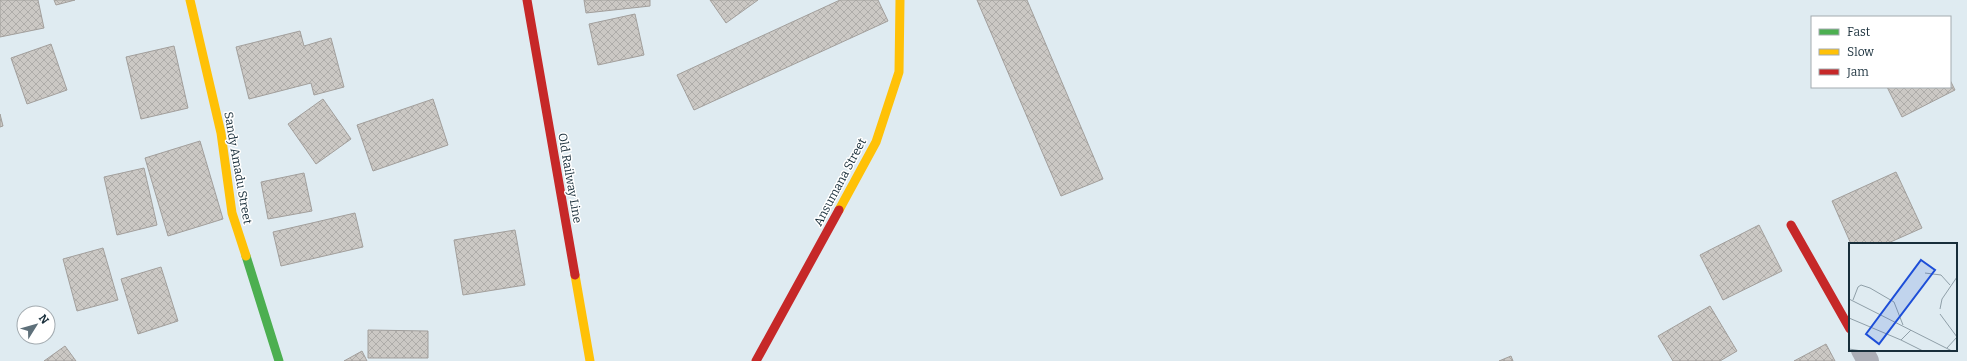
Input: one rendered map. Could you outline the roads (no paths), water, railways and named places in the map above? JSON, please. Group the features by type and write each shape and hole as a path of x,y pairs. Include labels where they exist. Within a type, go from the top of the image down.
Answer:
{"street":[{"name":"Sandy Amadu Street","path":"190,0 221,133 232,213 279,361"},
{"name":"Old Railway Line","path":"526,0 590,361"},
{"name":"Ansumana Street","path":"756,361 876,142 899,72 900,0"},
{"path":"1791,225 1849,327"},
{"path":"1863,351 1868,361"}]}
